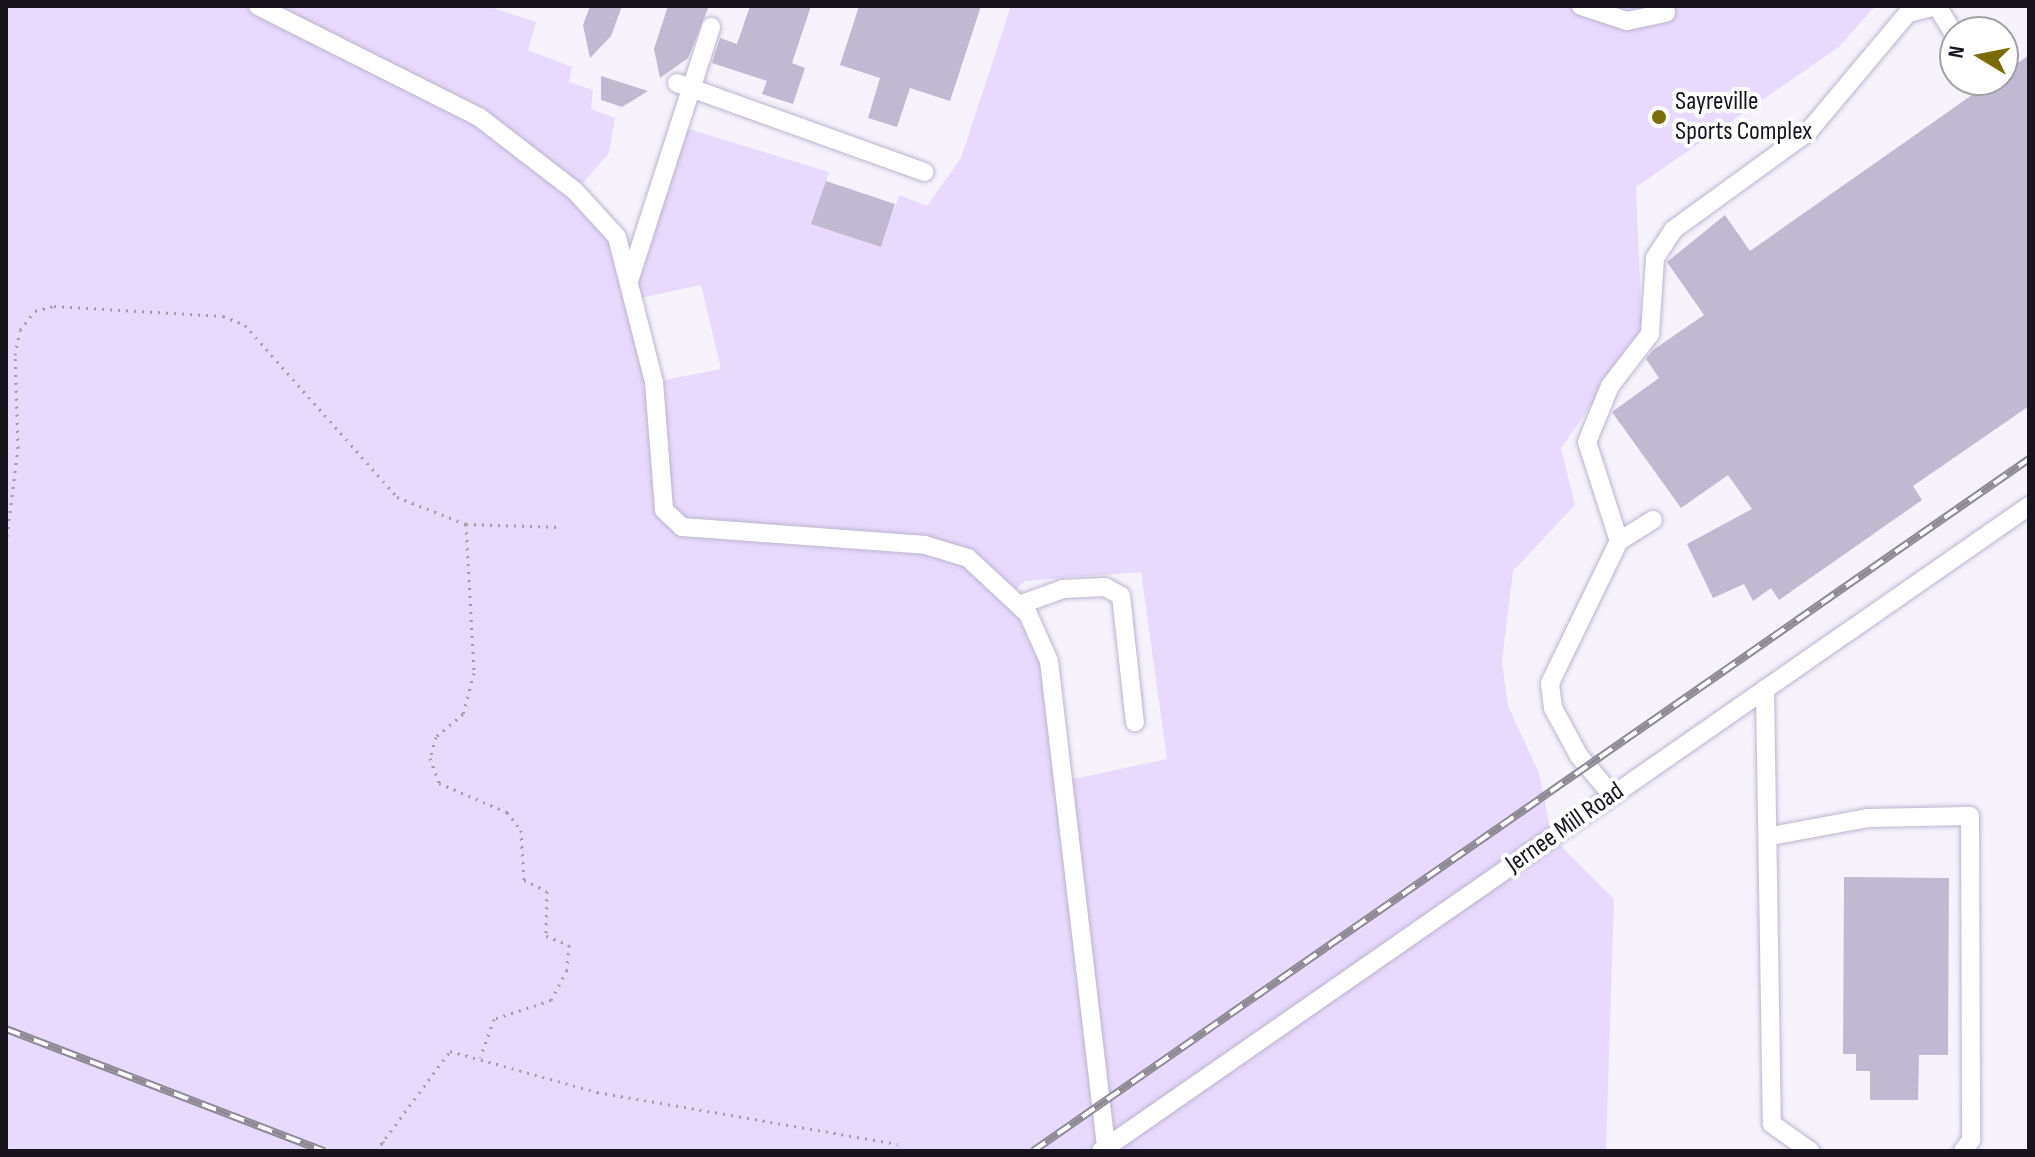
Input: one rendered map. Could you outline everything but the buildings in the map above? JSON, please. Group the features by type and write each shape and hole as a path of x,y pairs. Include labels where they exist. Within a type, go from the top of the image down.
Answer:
{"street":[{"path":"258,6 367,54 479,117 575,191 617,237 630,278 654,382 664,510 682,527 925,545 968,558 1019,605 1049,661 1104,1149"},
{"path":"1581,6 1618,21 1666,13"},
{"path":"1619,541 1587,442 1610,386 1650,334 1655,258 1664,241 1808,132 1908,13 1937,6 1943,16"},
{"path":"630,278 684,86 711,27"},
{"path":"684,86 924,172"},
{"name":"Jernee Mill Road","path":"1104,1149 2029,506"},
{"path":"1612,795 1579,756 1553,708 1550,683 1619,541 1653,520"},
{"path":"1019,605 1063,589 1105,587 1121,596 1135,722"},
{"path":"1765,689 1771,836 1772,1124 1810,1151"},
{"path":"1771,836 1868,818 1970,816 1971,1140 1963,1151"}],"path":[{"path":"6,544 18,448 15,355 20,330 35,311 54,306 223,316 245,325 369,472 397,497 466,524 559,527"},
{"path":"466,524 474,673 463,714 436,737 430,758 439,783 507,812 521,830 524,880 547,891 546,936 569,945 567,970 551,1000 494,1019 480,1058"},
{"path":"376,1151 450,1051 597,1092 898,1144"},
{"path":"383,1141 384,1151"}],"shaded area":[{"path":"6,6 487,6 536,22 528,50 572,67 569,82 593,90 591,109 615,118 609,153 576,191 617,237 629,276 679,126 829,172 812,224 881,247 899,195 927,206 961,158 1011,6 1875,6 1839,47 1636,187 1642,334 1561,448 1575,505 1513,571 1502,661 1508,706 1539,773 1552,837 1614,899 1606,1151 6,1151","holes":["701,285 721,369 654,382 636,299","1141,572 1167,759 1064,781 1049,661 1010,595 1025,581"]}],"railway":[{"path":"1033,1151 2029,459"},
{"path":"6,1029 324,1151"}],"place":[{"name":"Sayreville Sports Complex","path":"1659,117"}]}
